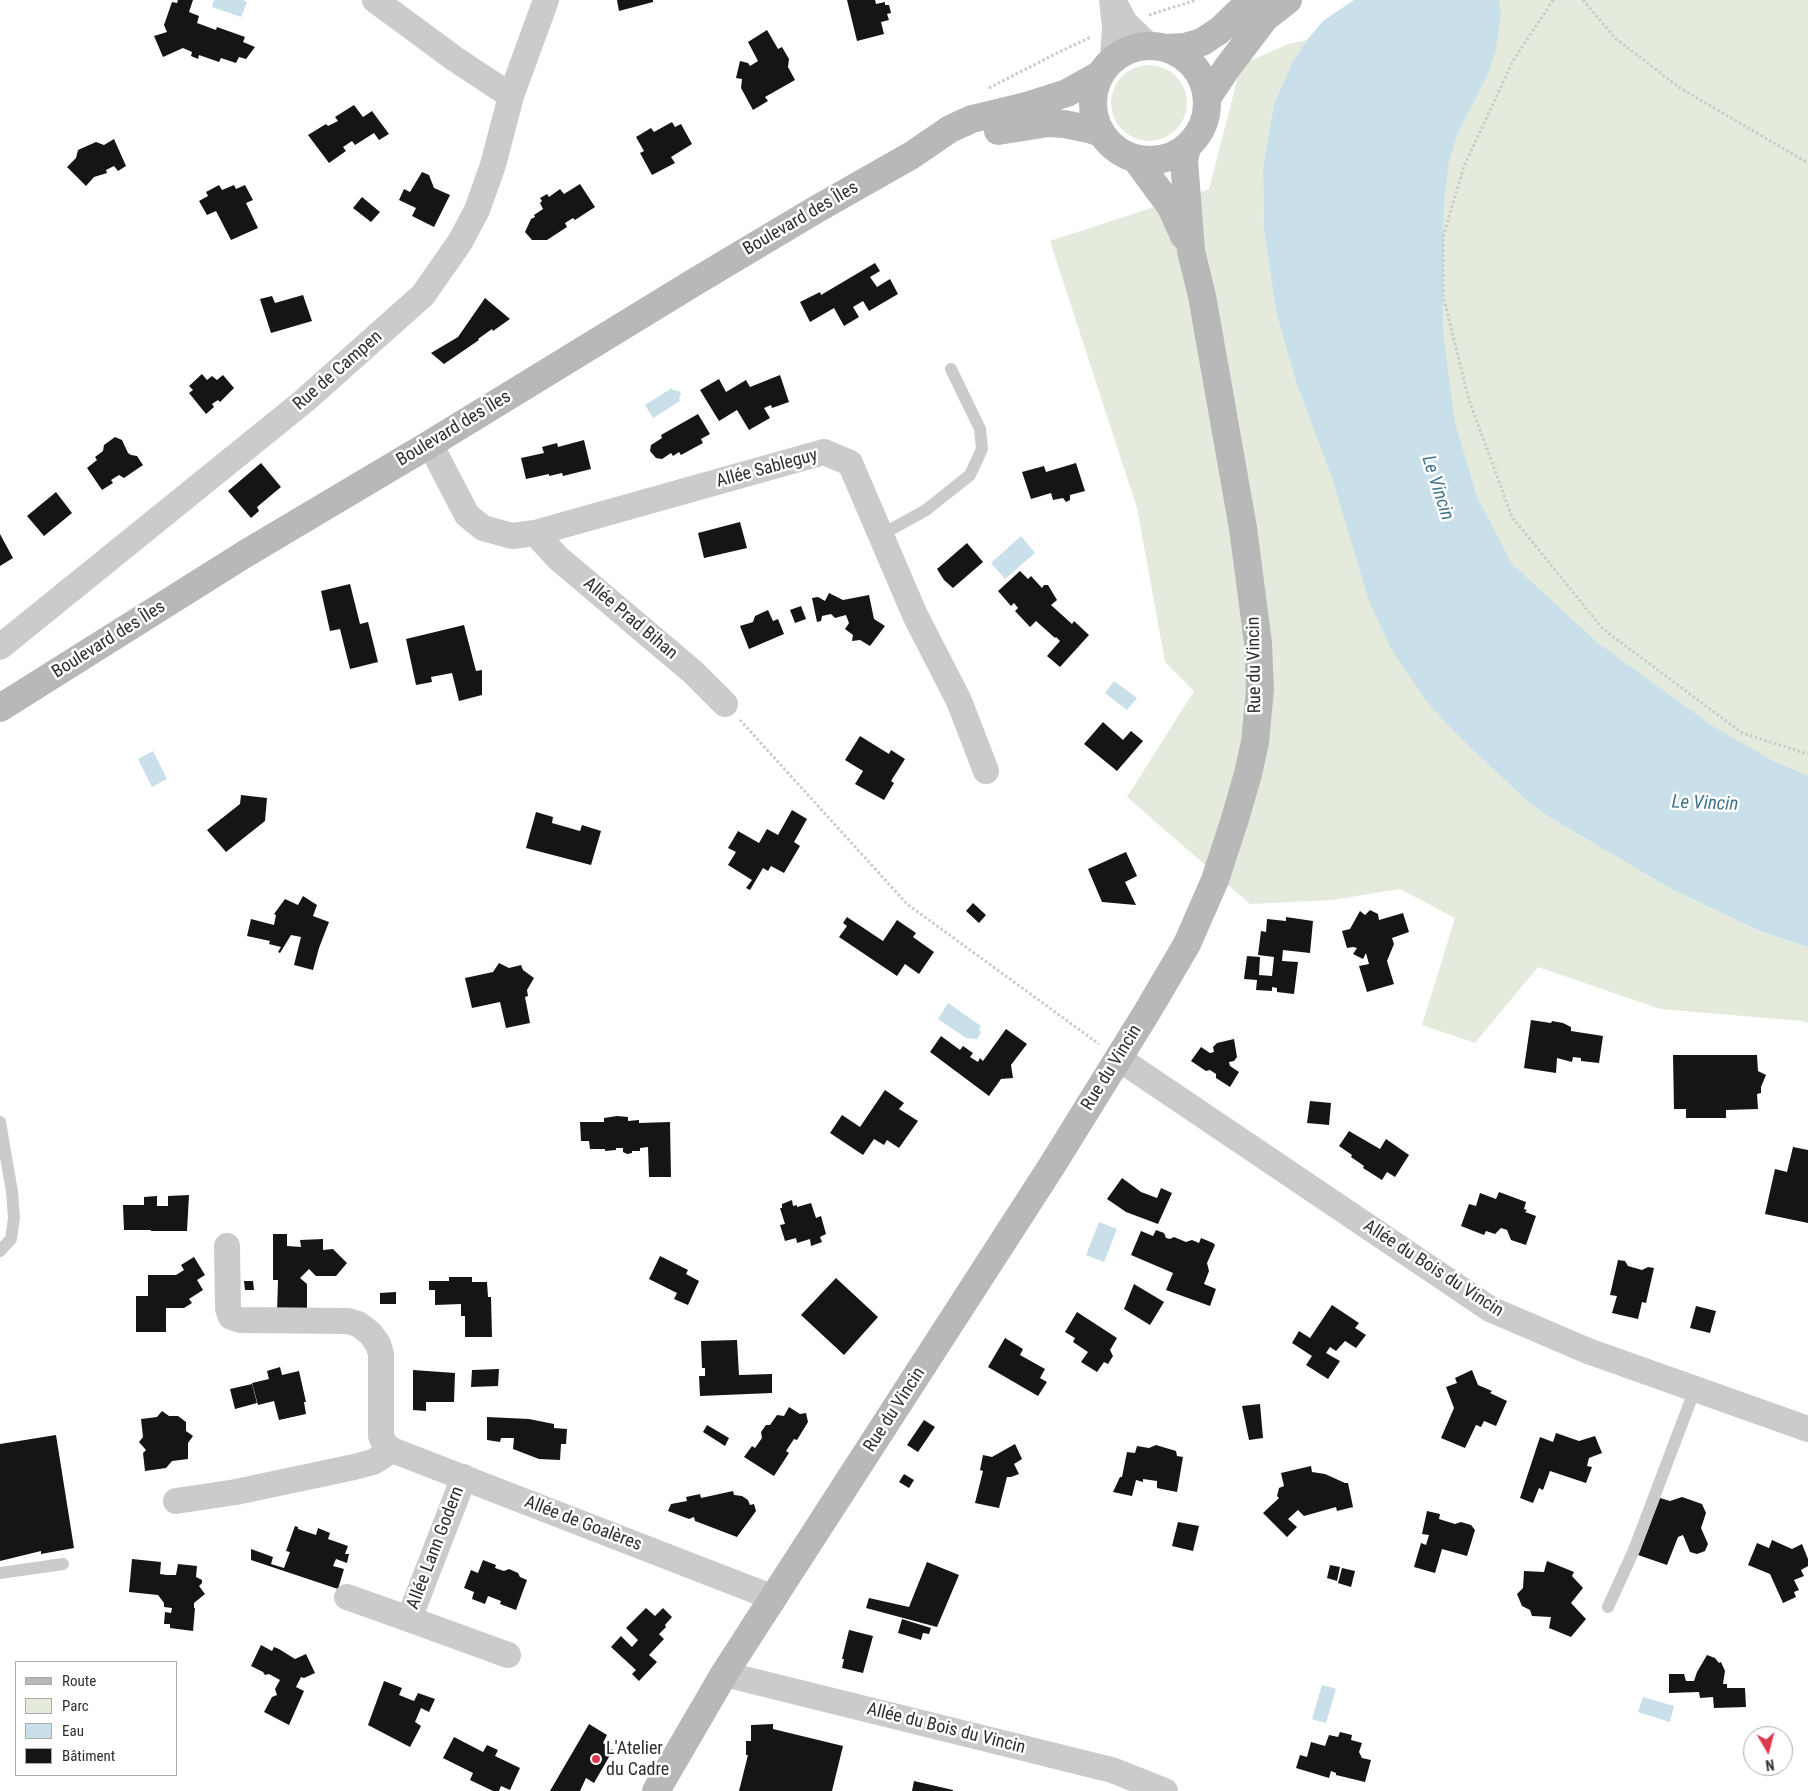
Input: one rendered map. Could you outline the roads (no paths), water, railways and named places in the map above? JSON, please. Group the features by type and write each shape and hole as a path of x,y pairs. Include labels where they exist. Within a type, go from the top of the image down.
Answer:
{"main road":[{"path":"1156,46 1181,55 1194,66 1203,81 1207,98 1207,111 1196,137 1187,146 1171,156 1153,160 1135,158 1121,152 1100,133 1095,118 1093,102 1095,88 1107,67 1130,49 1156,46 1185,46 1202,42 1220,30 1246,4 1254,0"},
{"path":"1207,98 1264,18 1288,0"},
{"name":"Boulevard des Îles","path":"0,708 245,554 430,444 714,270 912,156 950,129 972,120 1068,93 1107,67"},
{"name":"Boulevard des Îles","path":"912,156 1002,130 1048,123 1072,126 1100,133"},
{"name":"Rue du Vincin","path":"656,1791 724,1674 1053,1164 1187,944 1215,880 1248,774 1255,742 1260,690 1258,643 1243,528 1202,296 1191,251 1184,160 1187,146"},
{"name":"Rue du Vincin","path":"1135,158 1171,207 1191,251"}],"street":[{"path":"375,0 511,96"},
{"name":"Rue de Campen","path":"0,647 304,401 423,295 460,242 477,210 493,165 511,96 546,0"},
{"path":"1112,0 1126,23 1156,46"},
{"path":"1107,67 1115,27 1112,0"},
{"name":"Allée Sableguy","path":"430,444 467,516 483,528 512,536 535,533 824,452 850,464 916,615 959,701 986,771"},
{"name":"Allée Prad Bihan","path":"535,533 558,558 694,673 725,704"},
{"name":"Allée du Bois du Vincin","path":"1118,1058 1490,1309 1588,1351 1808,1429"},
{"path":"176,1501 236,1492 354,1467 373,1462 392,1450 385,1445 381,1436 381,1354 378,1344 370,1333 358,1324 348,1321 240,1320 231,1317 228,1309 227,1246"},
{"name":"Allée de Goalères","path":"392,1450 774,1598"},
{"name":"Allée Lann Godern","path":"409,1619 464,1478"},
{"name":"Allée Lann Godern","path":"346,1597 508,1656"},
{"name":"Allée du Bois du Vincin","path":"724,1674 1112,1770 1165,1791"}],"lane":[{"path":"881,535 926,510 970,475 982,449 980,428 951,369"},
{"path":"0,1122 12,1192 14,1218 11,1239 0,1251"},
{"path":"1608,1607 1634,1550 1695,1389"},
{"path":"0,1574 63,1564"}],"water":[{"path":"214,0 243,0 247,2 241,17 212,7"},
{"name":"Le Vincin","path":"1354,0 1499,0 1501,13 1496,49 1488,74 1457,135 1449,161 1444,202 1444,340 1455,423 1477,497 1512,564 1598,643 1711,725 1773,761 1808,776 1808,947 1762,932 1673,890 1549,817 1528,802 1429,705 1391,649 1369,601 1332,478 1296,382 1276,312 1264,230 1263,167 1274,103 1293,61 1307,40 1323,21"},
{"path":"672,388 681,394 680,401 653,418 645,405"},
{"path":"1021,536 1035,553 1005,579 991,563"},
{"path":"1114,681 1137,698 1127,710 1105,693"},
{"path":"153,751 167,779 152,787 138,759"},
{"path":"948,1003 981,1026 979,1030 981,1033 977,1039 966,1038 938,1019"},
{"path":"1099,1222 1117,1229 1104,1262 1086,1255"},
{"path":"1322,1685 1336,1689 1326,1723 1312,1719"},
{"path":"1643,1697 1674,1706 1670,1722 1638,1712"}],"place":[{"name":"L'Atelier du Cadre","path":"596,1759"}]}
